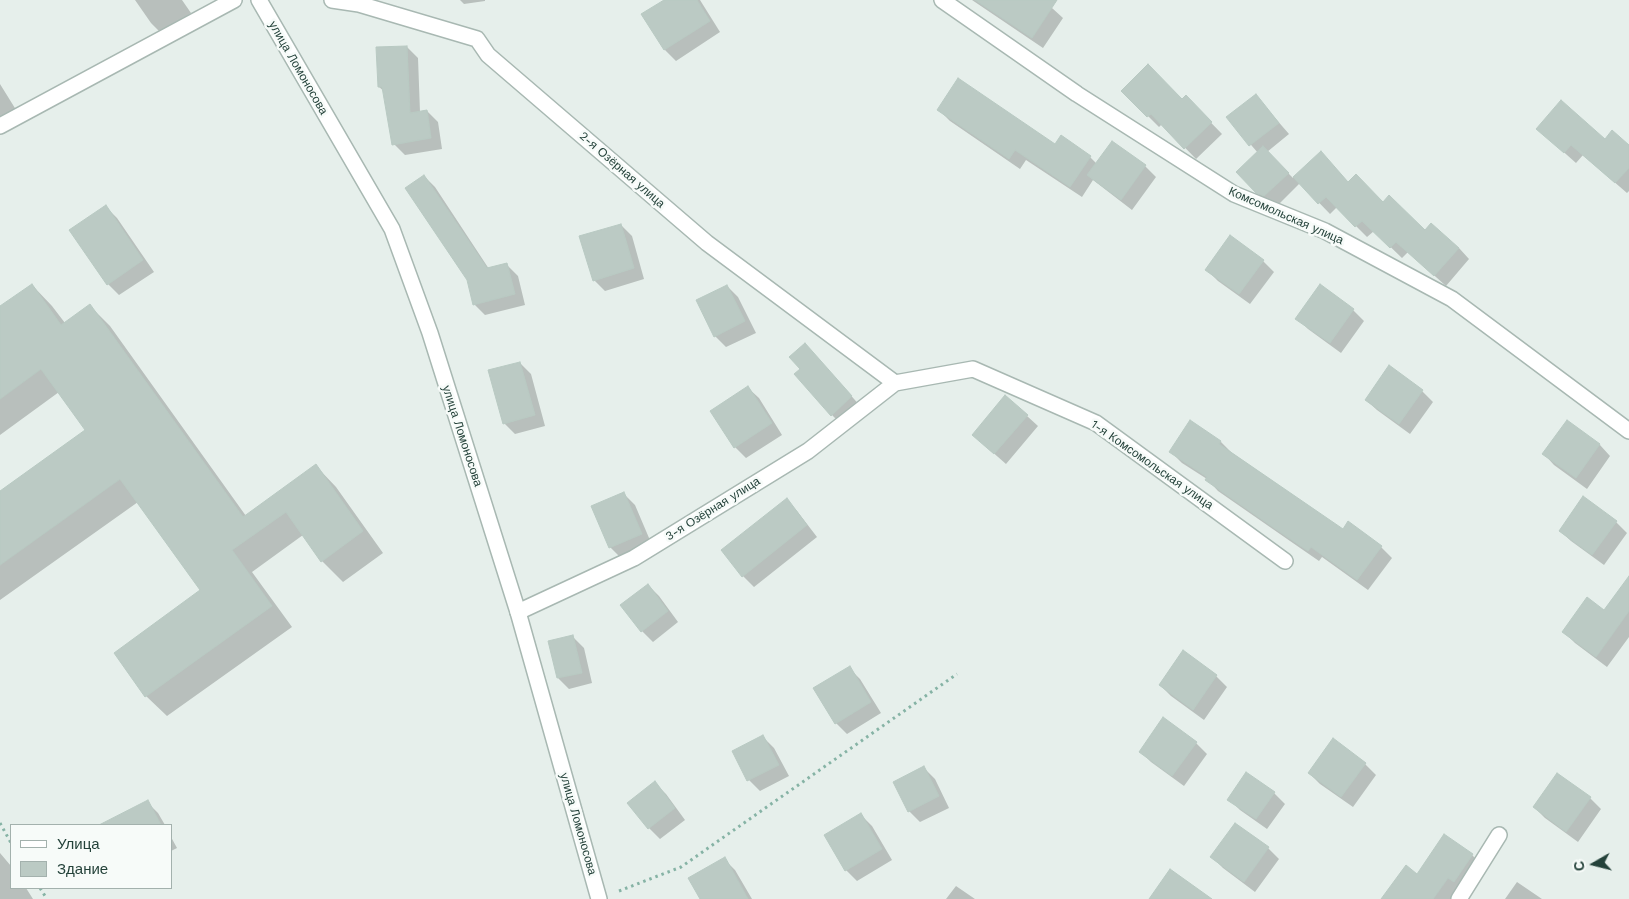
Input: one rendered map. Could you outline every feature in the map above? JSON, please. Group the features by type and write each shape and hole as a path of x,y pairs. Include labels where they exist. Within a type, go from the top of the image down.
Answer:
{"street":[{"path":"0,126 234,0"},
{"name":"улица Ломоносова","path":"259,0 392,229 430,333 605,897"},
{"name":"2-я Озёрная улица","path":"332,0 359,4 477,39 488,55 707,243 895,383"},
{"name":"Комсомольская улица","path":"942,0 1077,94 1234,194 1325,231 1452,299 1629,430"},
{"name":"1-я Комсомольская улица","path":"895,383 973,369 1096,423 1285,561"},
{"name":"3-я Озёрная улица","path":"518,612 634,558 808,451 895,383"},
{"path":"1459,899 1499,835"}],"path":[{"path":"605,897 681,867 957,674"},
{"path":"0,823 10,841"}],"building":[{"path":"664,0 697,0 710,21 664,50 641,14"},
{"path":"975,0 1057,0 1032,38"},
{"path":"407,46 410,113 427,110 431,138 392,145 382,87 378,87 376,47"},
{"path":"1148,64 1182,99 1186,95 1212,122 1184,149 1151,114 1147,117 1121,91"},
{"path":"958,78 1055,144 1061,135 1091,156 1070,187 1015,150 1009,159 937,110"},
{"path":"1256,94 1279,123 1249,146 1226,117"},
{"path":"1561,100 1605,139 1612,130 1629,145 1629,168 1615,183 1571,145 1564,153 1536,129"},
{"path":"1112,141 1146,165 1121,200 1087,175"},
{"path":"1263,146 1289,173 1264,196 1256,193 1236,172"},
{"path":"1321,151 1348,182 1356,174 1383,202 1389,195 1425,230 1431,223 1459,248 1434,276 1396,242 1390,248 1362,221 1355,227 1326,197 1318,204 1293,177"},
{"path":"424,175 487,268 507,263 515,294 473,305 467,280 405,188"},
{"path":"106,205 143,260 107,285 69,230"},
{"path":"621,224 634,268 593,281 579,236"},
{"path":"1230,235 1264,260 1239,294 1205,270"},
{"path":"32,284 61,325 90,304 243,517 316,464 363,531 321,562 286,512 232,550 272,606 145,697 114,653 200,590 120,479 0,565 0,491 85,430 41,369 0,399 0,306"},
{"path":"1320,284 1354,309 1330,343 1295,319"},
{"path":"727,285 745,321 714,337 696,300"},
{"path":"805,343 852,396 831,416 794,374 800,369 789,357"},
{"path":"520,362 535,415 503,424 488,370"},
{"path":"1389,365 1423,390 1399,424 1365,400"},
{"path":"748,386 772,423 734,448 710,411"},
{"path":"1005,395 1028,415 994,454 972,435"},
{"path":"1190,420 1221,441 1219,444 1343,529 1348,521 1382,546 1357,580 1311,547 1308,551 1277,530 1205,480 1207,477 1169,452"},
{"path":"1567,420 1600,444 1576,478 1542,454"},
{"path":"624,492 642,534 609,548 591,506"},
{"path":"1583,496 1617,521 1592,555 1559,531"},
{"path":"787,498 807,525 742,577 721,550"},
{"path":"1629,576 1629,611 1596,657 1562,632 1587,597 1604,610"},
{"path":"648,584 668,611 641,632 620,605"},
{"path":"573,635 582,673 557,678 548,641"},
{"path":"1183,650 1217,675 1193,710 1159,685"},
{"path":"850,666 871,702 835,724 813,688"},
{"path":"1163,717 1197,742 1172,776 1139,752"},
{"path":"763,735 779,765 747,781 732,751"},
{"path":"1333,738 1366,763 1341,797 1308,773"},
{"path":"924,766 939,796 908,812 893,782"},
{"path":"1246,772 1275,792 1256,819 1227,800"},
{"path":"1557,773 1591,797 1566,832 1533,807"},
{"path":"655,781 675,808 648,829 627,803"},
{"path":"148,800 160,824 101,824"},
{"path":"861,813 882,849 845,871 824,835"},
{"path":"1235,823 1269,847 1244,882 1210,857"},
{"path":"1444,834 1473,854 1454,882 1448,878 1433,899 1381,899 1406,865 1417,874"},
{"path":"725,857 748,899 700,899 688,878"},
{"path":"1170,869 1212,899 1149,899"}]}
